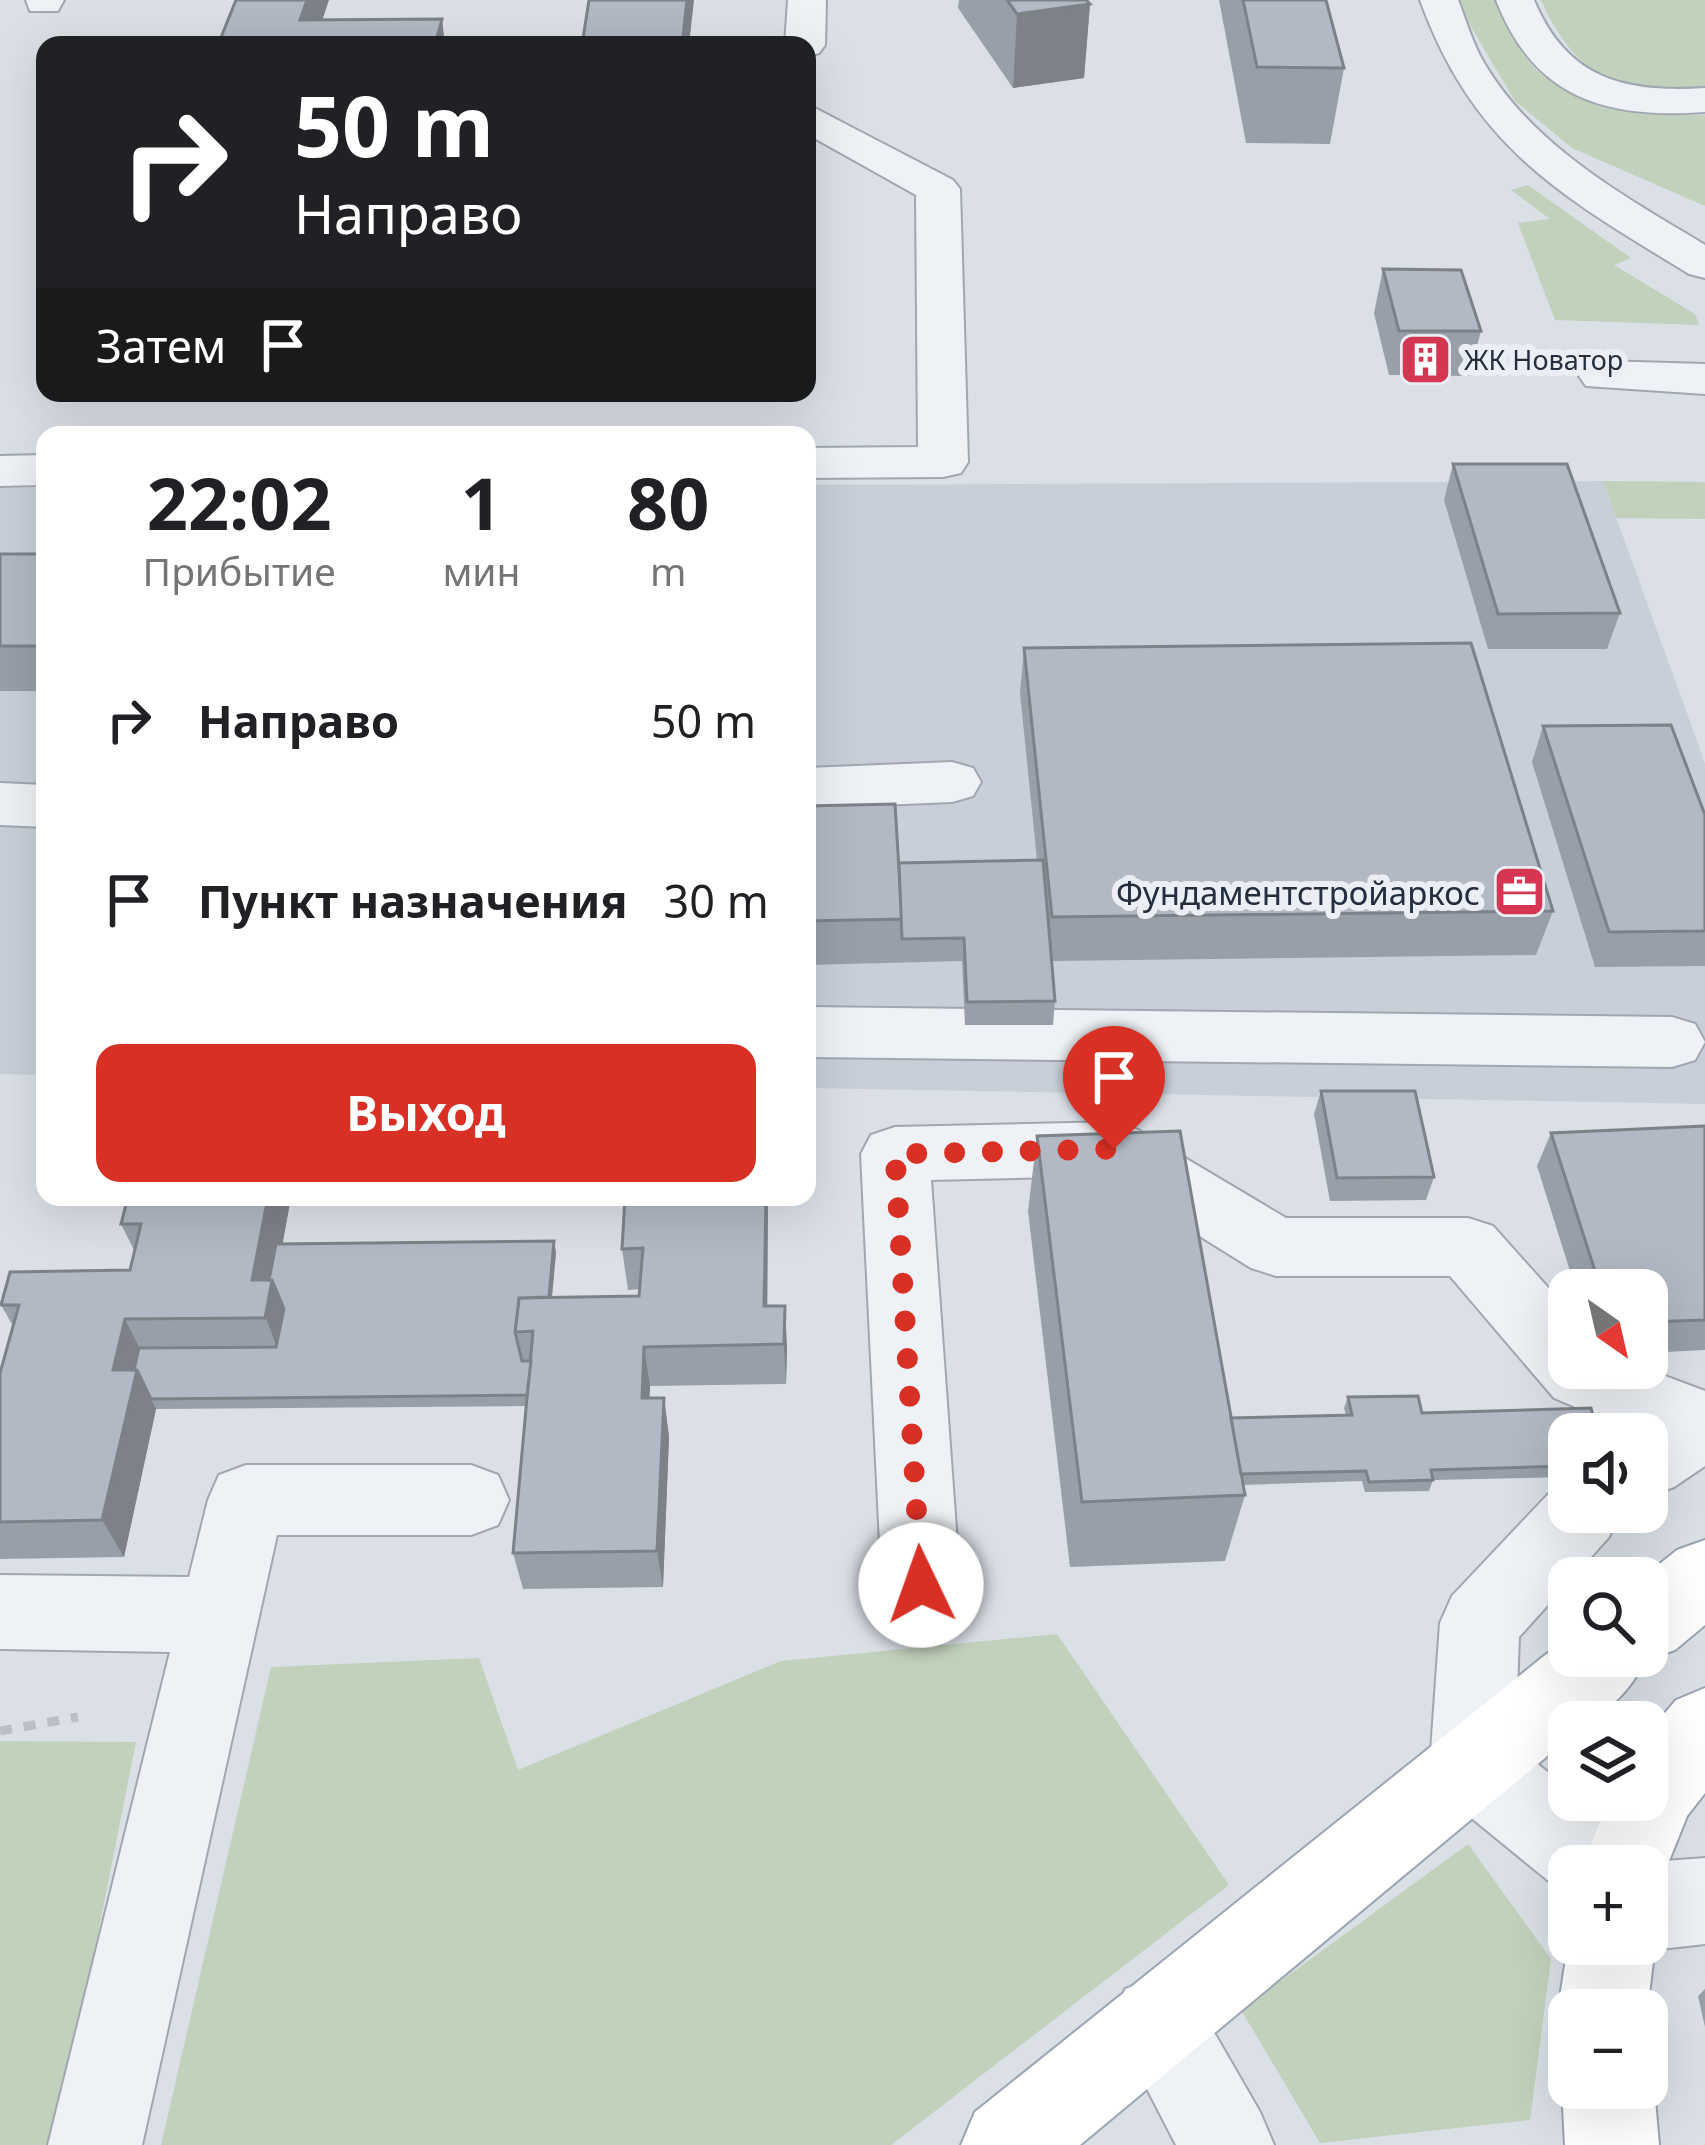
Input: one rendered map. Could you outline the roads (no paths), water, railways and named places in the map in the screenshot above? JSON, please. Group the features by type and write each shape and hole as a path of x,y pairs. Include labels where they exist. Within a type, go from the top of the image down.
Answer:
{"main road":[{"path":"1668,1606 1705,1576"},
{"path":"1007,2145 1580,1677"},
{"path":"1633,1845 1655,1789 1705,1728"},
{"path":"1609,2109 1612,2145"}],"street":[{"path":"805,36 807,0"},
{"path":"1439,0 1462,61 1522,134 1564,171 1705,264"},
{"path":"1515,0 1533,43 1552,64 1580,80 1648,100 1705,100"},
{"path":"816,122 938,189 943,462 816,463"},
{"path":"1604,376 1705,380"},
{"path":"0,471 36,470"},
{"path":"816,788 952,782"},
{"path":"0,804 36,806"},
{"path":"816,1032 1672,1042"},
{"path":"921,1585 895,1154 1114,1149 1276,1247 1468,1247 1548,1338"},
{"path":"1603,1389 1684,1438"},
{"path":"94,2145 246,1500 471,1500"},
{"path":"1563,1533 1480,1623 1472,1765 1572,1845"},
{"path":"0,1612 218,1615"},
{"path":"1668,1904 1705,1901"},
{"path":"1156,2021 1227,2145"}],"place":[{"name":"ЖК Новатор","path":"1425,359"},
{"name":"Фундаментстройаркос","path":"1519,892"}]}
